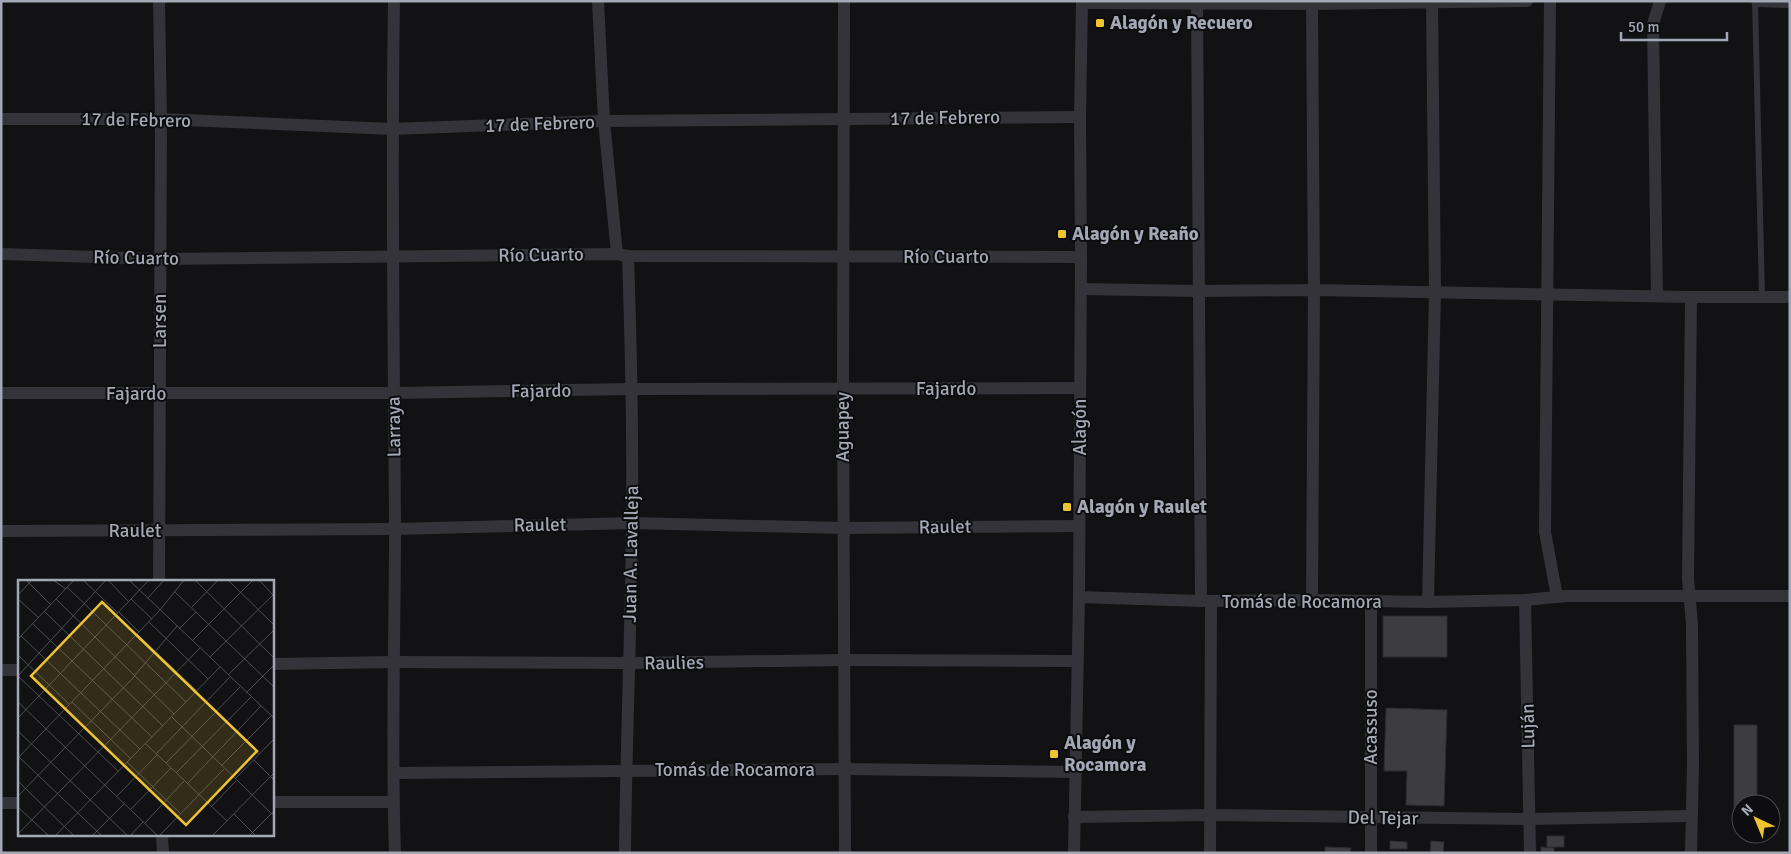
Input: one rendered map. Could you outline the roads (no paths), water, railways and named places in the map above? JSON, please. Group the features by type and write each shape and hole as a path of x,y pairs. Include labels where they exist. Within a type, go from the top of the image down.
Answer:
{"street":[{"name":"Larsen","path":"159,1 161,259 159,580"},
{"name":"Larraya","path":"394,1 392,129 395,529 393,802 395,853"},
{"name":"Juan A. Lavalleja","path":"598,1 604,121 623,255 632,389 630,664 625,853"},
{"name":"Aguapey","path":"844,1 843,660 846,770 845,853"},
{"path":"1082,2 1312,3 1527,1"},
{"path":"1550,1 1545,532 1557,597"},
{"path":"1657,296 1653,24 1660,1"},
{"path":"1756,1 1790,2"},
{"name":"Alagón","path":"1074,853 1076,661 1079,597 1082,2"},
{"path":"1197,2 1198,291 1210,853"},
{"path":"1428,602 1435,292 1432,2"},
{"path":"1312,3 1314,290 1312,600"},
{"name":"17 de Febrero","path":"1,119 161,119 392,129 604,121 1080,117"},
{"name":"Río Cuarto","path":"1,254 161,259 623,255 1081,257"},
{"path":"1081,289 1314,290 1546,295 1790,297"},
{"path":"1690,297 1688,579 1692,624 1694,765 1691,853"},
{"name":"Fajardo","path":"1,393 394,393 632,389 1080,388"},
{"name":"Raulet","path":"1,531 395,529 632,523 843,528 1079,526"},
{"name":"Tomás de Rocamora","path":"1079,597 1206,601 1428,602 1525,600 1557,597 1790,596"},
{"name":"Luján","path":"1525,600 1530,853"},
{"name":"Acassuso","path":"1371,602 1371,853"},
{"name":"Raulies","path":"274,664 394,662 630,664 843,660 1076,661"},
{"path":"1,670 18,670"},
{"name":"Tomás de Rocamora","path":"394,773 846,770 1076,772"},
{"path":"274,802 393,802"},
{"path":"1,803 18,803"},
{"name":"Del Tejar","path":"1074,817 1210,815 1530,819 1691,816"},
{"path":"162,836 163,853"}],"lane":[{"path":"1756,1 1762,296"}],"place":[{"name":"Alagón y Recuero","path":"1100,23"},
{"name":"Alagón y Reaño","path":"1062,234"},
{"name":"Alagón y Raulet","path":"1067,507"},
{"name":"Alagón y Rocamora","path":"1054,754"}]}
